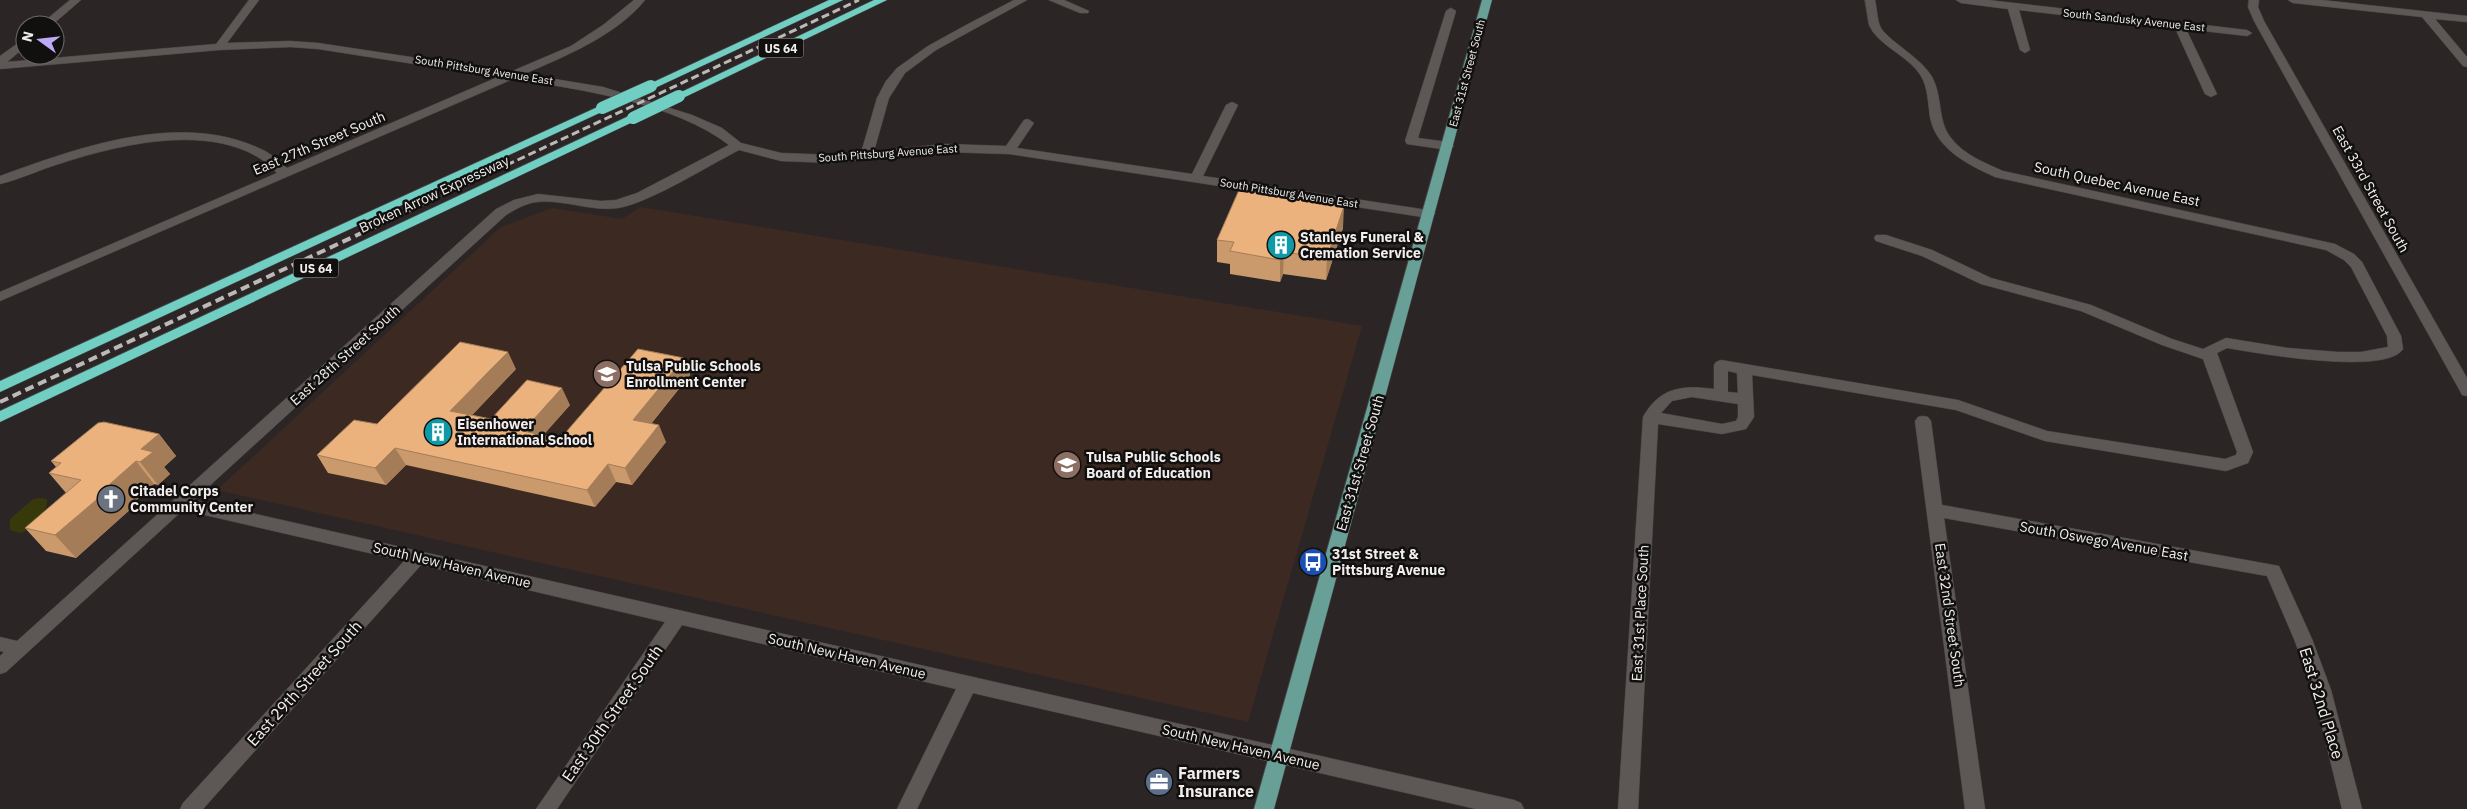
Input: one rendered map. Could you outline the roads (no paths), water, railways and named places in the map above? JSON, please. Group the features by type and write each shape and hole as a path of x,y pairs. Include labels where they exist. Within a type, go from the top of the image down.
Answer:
{"highway":[{"name":"Broken Arrow Expressway","path":"0,387 838,0"},
{"name":"Broken Arrow Expressway","path":"0,417 882,0"}],"main road":[{"name":"East 31st Street South","path":"1264,809 1487,0"}],"street":[{"path":"57,15 76,0"},
{"path":"219,47 254,0"},
{"name":"East 27th Street South","path":"0,296 575,48 607,27 640,0"},
{"path":"866,157 886,89 900,69 935,47 1022,0"},
{"path":"1054,0 1084,11"},
{"name":"South Quebec Avenue East","path":"1870,0 1874,25 1878,32 1924,72 1930,82 1938,126 1951,146 1963,155 1999,174 2335,249 2349,257 2357,265 2394,336 2396,349 2389,353 2364,356 2326,356 2226,343 2210,350 2209,356"},
{"name":"South Sandusky Avenue East","path":"1960,0 2247,33"},
{"name":"East 33rd Street South","path":"2254,0 2253,7 2259,20 2467,391"},
{"path":"2293,0 2467,19"},
{"path":"2013,7 2025,50"},
{"name":"East 31st Street South","path":"1448,146 1411,141 1451,12"},
{"path":"2426,15 2467,64"},
{"path":"2179,25 2211,94"},
{"name":"South Pittsburg Avenue East","path":"0,66 219,47 290,44 318,46 599,89 688,117 718,131 737,146 768,155 804,159 866,157 945,148 1009,150 1429,214"},
{"path":"0,62 15,49"},
{"path":"1196,178 1232,105"},
{"path":"1009,150 1028,123"},
{"path":"0,180 56,159 95,148 123,142 181,137 204,138 243,146 260,152 285,173"},
{"name":"East 28th Street South","path":"0,666 500,212 518,203 538,198 601,205 618,204 641,196 737,146"},
{"path":"1721,396 1721,365 1958,405 2045,436 2226,465 2236,463 2242,459 2245,452 2244,445 2209,356 2167,342 2086,308 1986,281 1927,253 1881,238"},
{"path":"1744,369 1746,417 1741,425 1722,429 1651,417 1659,401 1669,396 1688,392 1745,400"},
{"name":"East 31st Place South","path":"1628,809 1651,417"},
{"name":"East 32nd Street South","path":"1923,421 1975,809"},
{"name":"South New Haven Avenue","path":"179,503 1514,809"},
{"name":"South Oswego Avenue East","path":"1936,510 2273,571"},
{"name":"East 29th Street South","path":"190,809 417,558"},
{"name":"East 32nd Place","path":"2273,571 2303,639 2322,690 2352,809"},
{"name":"East 30th Street South","path":"546,809 678,617"},
{"path":"0,644 20,649"},
{"path":"907,809 968,684"}],"railway":[{"path":"398,216 859,0"},
{"path":"0,402 400,215"}],"place":[{"name":"Stanleys Funeral & Cremation Service","path":"1281,245"},
{"name":"Tulsa Public Schools Enrollment Center","path":"607,374"},
{"name":"Eisenhower International School","path":"438,432"},
{"name":"Tulsa Public Schools Board of Education","path":"1067,465"},
{"name":"Citadel Corps Community Center","path":"111,499"},
{"name":"31st Street & Pittsburg Avenue","path":"1313,562"},
{"name":"Farmers Insurance","path":"1159,782"}]}
